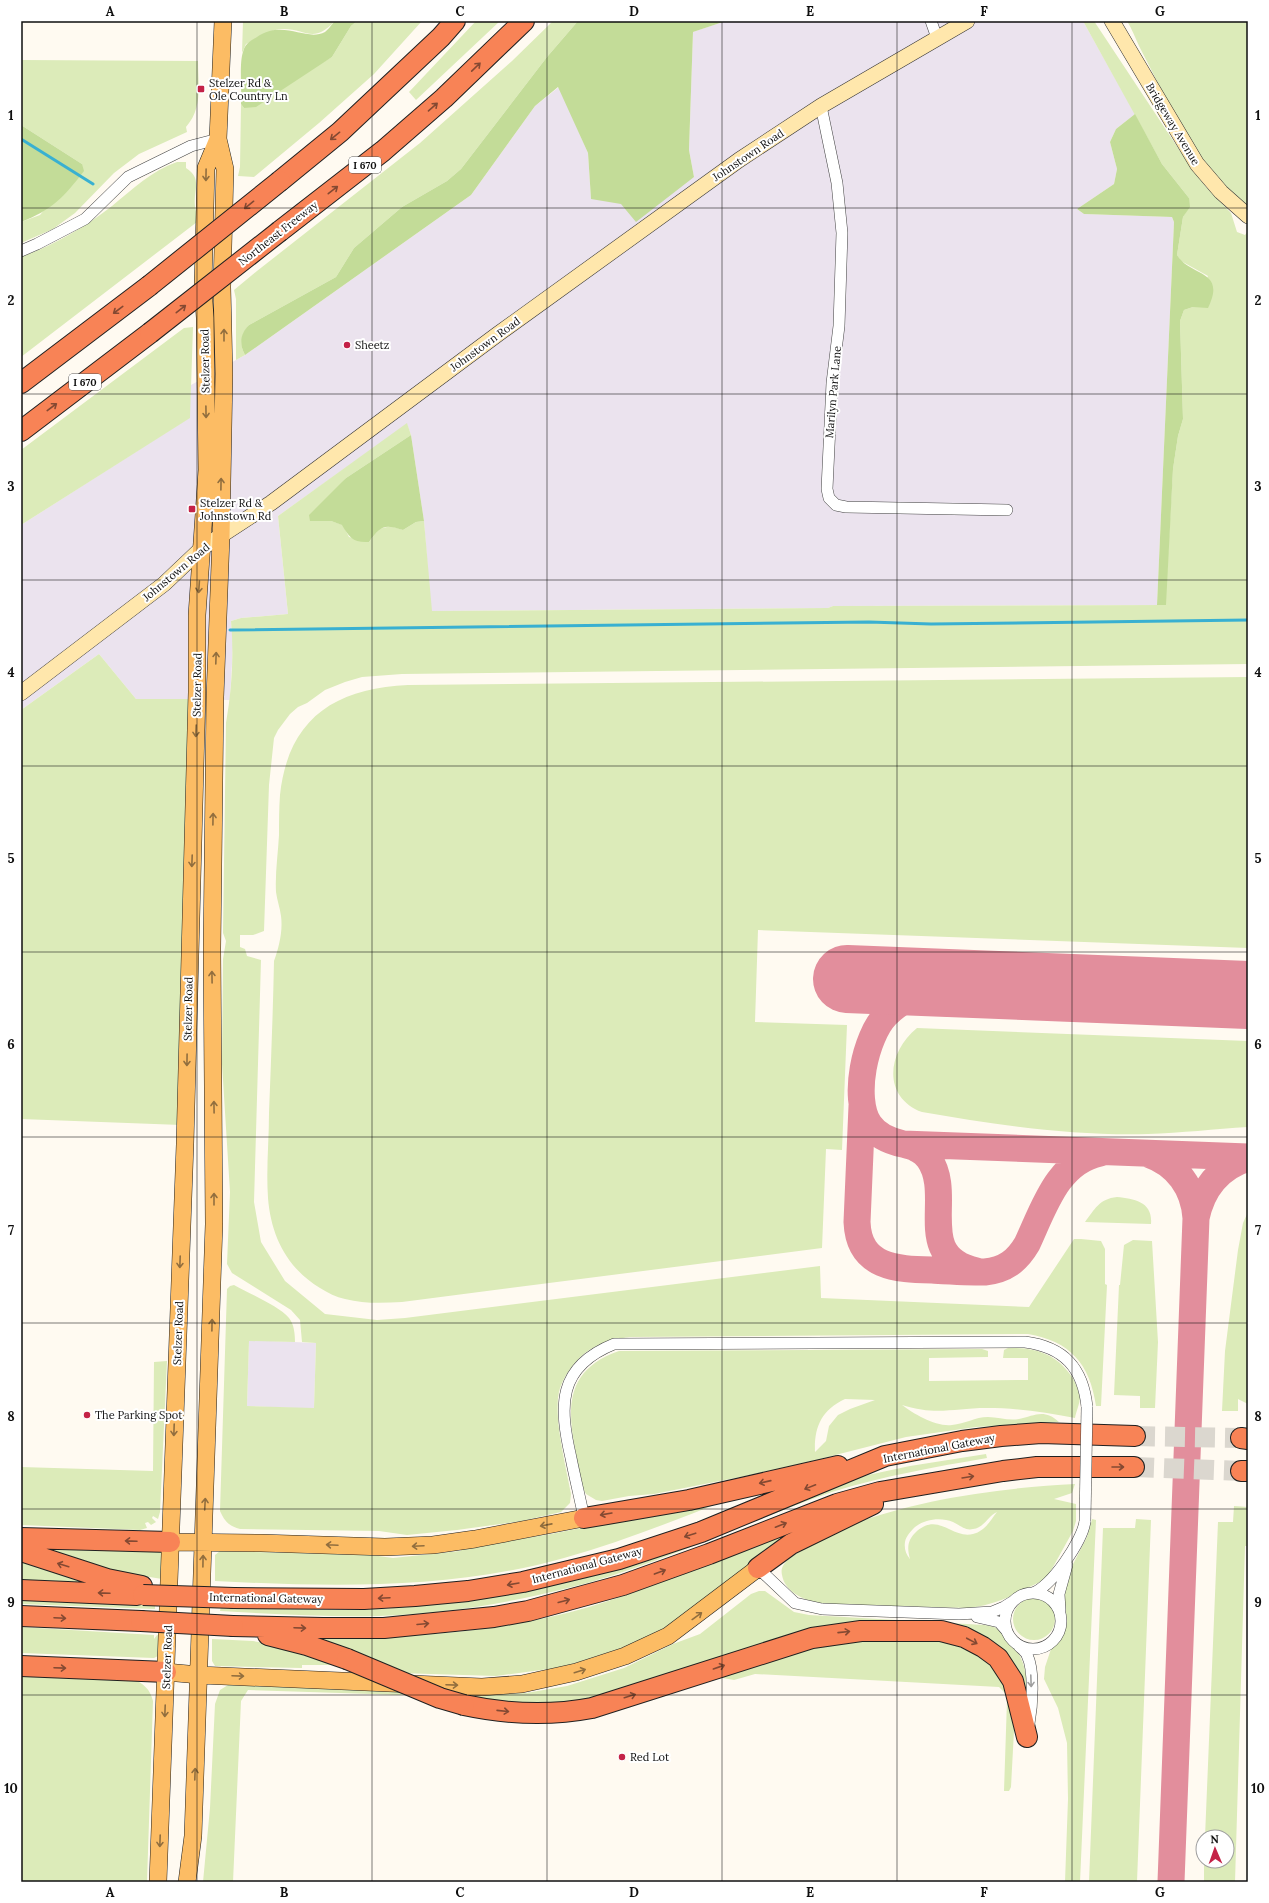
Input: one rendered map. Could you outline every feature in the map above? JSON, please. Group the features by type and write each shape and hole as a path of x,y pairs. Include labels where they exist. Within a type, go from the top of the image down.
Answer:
{"highway":[{"path":"364,110 437,21"},
{"path":"21,383 149,286 340,132 441,37 455,21"},
{"name":"Northeast Freeway","path":"21,431 150,333 383,151 444,98 524,21"},
{"name":"International Gateway","path":"142,1590 186,1596 234,1598 364,1599 468,1591 565,1573 619,1559 701,1532 885,1456 962,1441 1041,1432 1135,1436"},
{"path":"584,1518 689,1500 885,1456"},
{"path":"21,1616 233,1626 323,1628 384,1628 459,1622 528,1611 623,1585 709,1554 837,1504 880,1492 1003,1471 1038,1467 1134,1467"},
{"path":"758,1568 791,1544 839,1519 883,1500 930,1483"},
{"path":"21,1538 170,1542"},
{"path":"27,1554 142,1590"},
{"path":"21,1590 142,1590"},
{"path":"233,1626 307,1644 440,1698 464,1705 499,1711 538,1713 578,1711 592,1708 812,1638 861,1630 941,1631 964,1637 983,1647 998,1658 1013,1681 1027,1737"},
{"path":"21,1666 166,1672"}],"main road":[{"name":"Stelzer Road","path":"187,1882 193,1836 214,1224 212,949 215,697 221,537 224,374 222,287 225,169 218,139 223,21"},
{"name":"Johnstown Road","path":"21,693 164,584 202,548 221,537 270,503 504,330 734,164 821,106 967,21"},
{"name":"Bridgeway Avenue","path":"1112,21 1197,164 1221,192 1248,216"},
{"name":"Stelzer Road","path":"158,1882 185,1144 197,692 197,615 207,470 203,286 206,168 218,139"},
{"path":"170,1542 385,1547 434,1545 475,1539 584,1518"},
{"path":"166,1672 199,1675 482,1687 522,1684 576,1672 625,1656 668,1636 758,1568"}],"street":[{"path":"931,21 937,38"},
{"name":"Marilyn Park Lane","path":"821,106 837,183 842,233 839,326 832,382 828,458 827,489 829,498 836,505 846,507 1007,510"},
{"path":"21,251 85,219 128,177 191,146 218,139"},
{"path":"584,1518 566,1439 562,1415 564,1401 572,1377 580,1365 601,1349 614,1344 1025,1342 1040,1344 1053,1349 1073,1366 1082,1380 1087,1408 1085,1521 1082,1534 1071,1553 1047,1585 1040,1591 1019,1596 1004,1607 992,1612 959,1614 828,1609 804,1606 791,1600 758,1568"},
{"path":"1019,1646 1036,1649 1052,1642 1057,1636 1060,1627 1060,1588 1071,1553"},
{"path":"1032,1593 1046,1596 1053,1602 1060,1615"},
{"path":"1006,1630 1004,1618 1012,1602"},
{"path":"959,1614 999,1622 1006,1630 1012,1641 1027,1655 1030,1667 1030,1714 1027,1737"}],"shaded area":[{"path":"726,21 1083,21 1135,114 1116,129 1110,142 1117,169 1114,184 1077,209 1084,214 1172,217 1174,222 1157,605 833,606 828,608 431,611 424,521 411,435 407,424 278,516 288,614 241,618 231,621 233,645 230,700 136,699 99,654 21,710 21,525 189,418 191,385 245,355 471,195 535,106 559,87 588,153 591,199 694,177 689,150 693,32"},
{"path":"249,1340 316,1343 314,1409 247,1406"}],"green space":[{"path":"243,21 335,21 321,32 315,34 290,29 277,29 246,44 242,53"},
{"path":"335,21 357,21 351,26 332,57 256,107 244,108 241,104 241,63 244,49 248,43 254,38 276,30 318,34 325,32"},
{"path":"357,21 422,21 374,74 319,123 254,177 238,176 240,167 241,104 244,108 332,57 351,26"},
{"path":"476,21 500,21 416,100 409,92"},
{"path":"553,21 578,21 547,57 461,169 447,181 402,207 354,248 336,277 249,325 244,332 242,339 242,347 245,355 236,360 236,299 234,290 420,143 512,61"},
{"path":"578,21 726,21 693,32 689,150 694,177 636,222 621,204 591,199 588,153 558,87 535,106 471,195 245,355 241,339 249,325 336,277 354,248 402,207 447,181 461,169 547,57"},
{"path":"1083,21 1094,21 1190,166 1206,187 1231,213 1237,232 1245,235 1248,231 1248,664 402,674 362,677 325,690 307,703 298,707 290,714 274,738 269,785 264,931 253,935 240,935 240,947 245,949 247,956 261,960 254,1202 261,1242 285,1281 325,1314 377,1320 405,1318 820,1266 821,1298 1029,1307 1074,1239 1101,1241 1105,1249 1105,1284 1107,1285 1101,1406 1096,1406 1089,1378 1076,1357 1056,1342 1043,1337 1028,1334 630,1337 606,1342 592,1348 572,1367 561,1385 558,1399 559,1425 571,1494 570,1503 561,1512 522,1521 407,1535 379,1531 240,1529 230,1525 220,1511 227,1289 230,1286 234,1285 284,1313 291,1320 294,1332 295,1342 249,1341 247,1406 314,1408 316,1343 302,1342 300,1320 291,1310 232,1273 227,1264 230,1192 222,1064 223,959 226,941 223,933 226,723 232,672 231,621 241,618 288,614 278,516 407,423 411,435 346,478 310,521 331,521 343,525 349,537 369,542 379,529 391,526 403,530 416,522 424,521 432,611 828,608 833,606 1165,605 1173,469 1178,436 1183,419 1180,321 1184,310 1193,307 1208,276 1181,261 1177,255 1183,217 1189,207 1189,198 1162,164"},
{"path":"1127,21 1248,21 1248,206 1230,191 1214,174 1185,133"},
{"path":"21,60 198,61 199,87 195,112 186,127 187,132 139,154 114,173 75,213 53,229 21,243 21,222 40,215 82,164 21,125"},
{"path":"1135,114 1162,164 1189,198 1190,207 1183,217 1177,255 1183,262 1210,280 1213,286 1213,295 1208,308 1193,307 1184,310 1180,321 1183,419 1178,436 1173,469 1166,605 1157,605 1174,222 1172,217 1084,214 1077,209 1114,184 1117,169 1110,142 1116,129"},
{"path":"21,125 82,164 84,171 57,202 41,213 21,222"},
{"path":"177,162 186,162 186,168 191,172 196,181 195,206 197,222 21,357 21,257 45,247 80,229 151,175"},
{"path":"193,327 190,418 21,525 21,450 184,328"},
{"path":"411,435 424,521 416,522 403,530 391,527 383,528 376,533 369,542 364,542 352,538 342,525 331,521 310,521 309,515 346,478"},
{"path":"99,654 136,699 188,699 189,821 181,1125 21,1119 21,710"},
{"path":"1248,677 1248,948 758,930 755,1022 847,1025 842,1150 826,1149 822,1248 402,1302 381,1303 352,1301 326,1292 298,1271 283,1250 277,1238 270,1212 267,1177 274,961 281,933 281,916 276,895 280,795 285,769 293,746 305,728 320,713 338,701 358,693 382,687 408,685"},
{"path":"917,1028 1248,1041 1248,1127 1148,1134 1092,1133 1035,1129 922,1112 909,1105 900,1096 895,1085 893,1073 895,1061 900,1049 907,1038"},
{"path":"1117,1197 1130,1199 1146,1206 1151,1217 1151,1224 1085,1222 1098,1205 1106,1200"},
{"path":"1248,1212 1248,1404 1238,1399 1238,1411 1222,1411 1225,1351 1238,1250 1243,1223"},
{"path":"1133,1240 1152,1241 1158,1342 1155,1408 1140,1408 1140,1396 1114,1395 1119,1285 1124,1245"},
{"path":"1008,1348 1018,1348 1036,1351 1052,1357 1066,1369 1076,1384 1080,1397 1075,1418 1042,1412 1009,1409 975,1408 935,1411 902,1405 932,1422 946,1425 957,1424 983,1417 1019,1419 1039,1414 1049,1415 1059,1422 976,1427 906,1437 804,1463 740,1477 654,1494 629,1496 602,1501 596,1500 586,1494 582,1486 574,1445 572,1425 571,1407 575,1390 583,1374 597,1361 619,1351 982,1349 988,1351 988,1357 929,1358 929,1381 1028,1380 1028,1358 1003,1358 1004,1350","holes":["845,1399 875,1400 838,1415 829,1426 826,1441 815,1452 818,1428 825,1414 830,1409"]},
{"path":"167,1361 160,1512 158,1519 153,1516 152,1518 156,1522 151,1525 148,1522 145,1523 147,1528 140,1530 21,1525 21,1467 153,1471 154,1362"},
{"path":"986,1454 987,1458 929,1468 851,1486 798,1504 632,1569 564,1589 518,1599 449,1611 379,1616 319,1616 220,1611 221,1606 338,1610 384,1609 478,1599 868,1475 910,1466"},
{"path":"1075,1484 1072,1493 1054,1499 1076,1504 1076,1521 1073,1531 1048,1576 1042,1581 999,1601 970,1608 817,1604 795,1594 790,1590 784,1581 782,1575 783,1567 791,1558 829,1535 861,1521 896,1510 933,1501 1043,1486","holes":["997,1512 981,1531 973,1534 965,1535 939,1525 932,1524 925,1526 917,1531 911,1538 908,1548 910,1559 906,1553 906,1538 915,1527 923,1522 938,1519 948,1520 970,1529 977,1528"]},
{"path":"724,1501 604,1546 564,1558 478,1576 390,1584 346,1585 215,1581 215,1555 220,1551 371,1555 393,1558 460,1551 464,1548 551,1534 691,1506"},
{"path":"1234,1506 1248,1507 1248,1546 1245,1546 1235,1882 1204,1882 1204,1869 1235,1869 1235,1829 1205,1829 1218,1522 1233,1522"},
{"path":"1092,1519 1096,1520 1080,1882 1065,1882 1068,1799 1067,1743 1058,1708 1044,1679 1045,1667 1051,1649 1060,1639 1066,1628 1067,1620 1064,1597 1069,1572 1087,1537"},
{"path":"1136,1519 1151,1520 1137,1882 1089,1882 1103,1528 1135,1528"},
{"path":"777,1536 781,1538 779,1542 697,1607 668,1626 631,1645 563,1667 496,1676 398,1673 313,1639 382,1637 452,1632 521,1623 555,1616 613,1600 684,1574"},
{"path":"81,1547 160,1551 163,1556 162,1579 113,1571 38,1549 80,1550"},
{"path":"21,1559 88,1583 21,1581"},
{"path":"759,1591 765,1591 794,1612 809,1615 984,1625 995,1627 1010,1640 1020,1656 1026,1675 1027,1693 1023,1694 998,1653 865,1624 582,1701 517,1705 464,1696 526,1693 567,1686 624,1668 673,1644 700,1634 751,1594"},
{"path":"21,1596 155,1603 155,1609 21,1604"},
{"path":"1030,1598 1038,1598 1046,1601 1052,1607 1055,1619 1052,1631 1046,1637 1038,1640 1030,1640 1022,1637 1016,1631 1013,1623 1013,1615 1016,1607 1022,1601"},
{"path":"21,1627 154,1635 154,1639 157,1635 161,1635 158,1656 154,1658 21,1653"},
{"path":"937,1637 974,1648 1004,1678 1015,1712 1011,1787 1009,1791 1004,1791 1007,1700 1006,1694 999,1687 755,1674 734,1680 717,1677 830,1640"},
{"path":"212,1639 253,1641 285,1647 341,1665 302,1665 302,1668 215,1666 212,1661"},
{"path":"21,1674 133,1679 143,1685 150,1693 153,1701 147,1882 21,1882"},
{"path":"228,1685 398,1691 403,1695 248,1690 241,1701 233,1882 203,1882 210,1808 215,1704 220,1690"}],"waterway":[{"path":"21,139 93,184"},
{"path":"230,630 869,622 931,624 1248,620"}],"taxiway":[{"path":"951,983 916,994 893,1008 886,1015 872,1038 863,1068 861,1084 862,1099 864,1113 869,1124 876,1132 884,1137 903,1144 1248,1157"},
{"path":"862,1106 857,1222 859,1237 864,1249 872,1257 893,1267 919,1270 985,1272 999,1269 1010,1264 1015,1260 1027,1244 1046,1202 1062,1176 1085,1158 1100,1153"},
{"path":"903,1144 914,1147 924,1153 929,1159 936,1174 938,1190 938,1223 940,1239 945,1252 957,1263 976,1271"},
{"path":"1148,1154 1167,1164 1182,1178 1192,1197 1196,1218"},
{"path":"1171,1882 1196,1218 1207,1189 1213,1180 1228,1167 1248,1158"}],"runway":[{"path":"847,979 1248,995"}],"tunnel":[{"path":"1135,1436 1241,1438"},
{"path":"1134,1467 1241,1471"}],"place":[{"name":"Stelzer Rd & Ole Country Ln","path":"201,89"},
{"name":"Sheetz","path":"347,345"},
{"name":"Stelzer Rd & Johnstown Rd","path":"192,509"},
{"name":"The Parking Spot","path":"87,1415"},
{"name":"Red Lot","path":"622,1757"}]}
